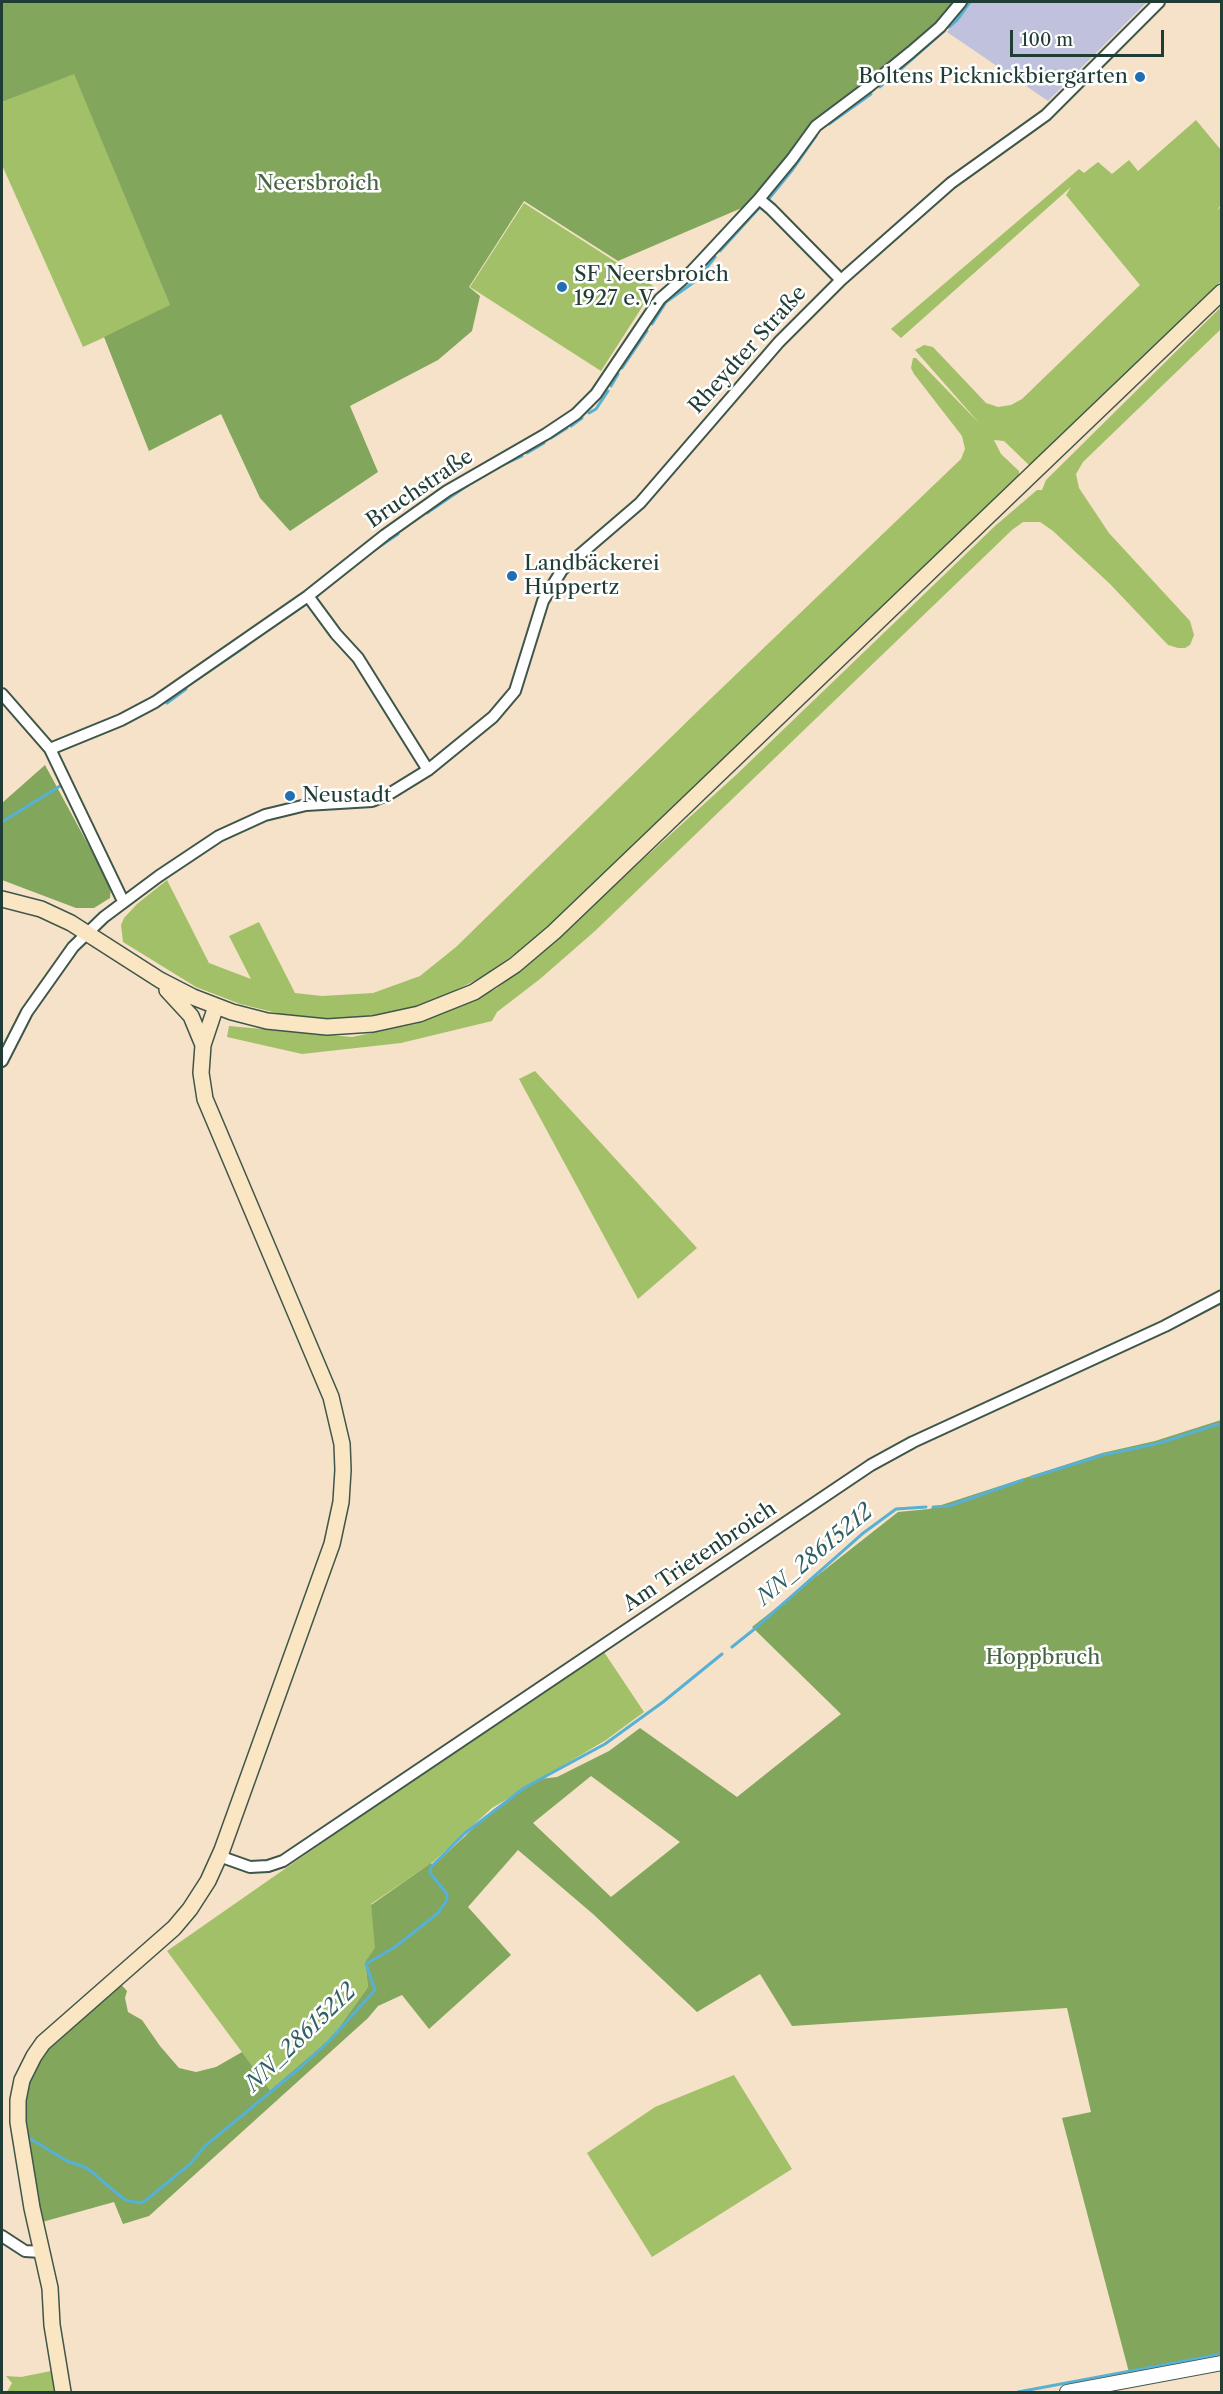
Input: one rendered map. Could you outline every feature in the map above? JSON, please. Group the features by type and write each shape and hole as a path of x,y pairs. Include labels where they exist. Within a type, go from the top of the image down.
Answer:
{"main road":[{"path":"2,899 41,909 87,932 183,992 216,1006 267,1021 305,1026 373,1024 435,1009 474,992 502,975 562,924 1221,292"},
{"path":"147,971 188,1011 202,1045"},
{"path":"63,2392 54,2338 50,2288 41,2252 18,2122 19,2093 26,2071 48,2038 159,1943 179,1923 202,1892 219,1856 334,1537 341,1502 343,1470 340,1435 327,1387 207,1108 202,1082 202,1045 216,1006"}],"street":[{"name":"Bruchstraße","path":"50,749 147,708 308,596 385,535 447,491 546,434 582,409 596,394 660,299 692,271 759,199 816,126 887,72 940,27 961,2"},
{"name":"Rheydter Straße","path":"2,1061 20,1024 64,959 87,932 123,902 219,836 255,819 306,805 377,800 406,786 481,727 512,697 518,686 543,601 562,570 640,503 779,342 841,280 951,183 1046,115 1159,2"},
{"path":"759,199 841,280"},
{"path":"308,596 336,634 358,658 429,770"},
{"path":"2,694 50,749 123,902"},
{"name":"Am Trietenbroich","path":"219,1856 250,1867 268,1866 283,1861 871,1466 923,1437 1147,1334 1221,1296"},
{"path":"2,2236 25,2251 41,2252"},
{"path":"1067,2392 1221,2362"}],"shaded area":[{"path":"972,2 1147,2 1048,101 947,32"}],"green space":[{"name":"Neersbroich","path":"2,2 958,2 949,14 883,72 816,121 751,204 618,261 524,201 469,287 480,296 472,331 438,360 350,406 378,472 290,531 260,498 221,414 149,451 104,337 170,305 74,74 2,102"},
{"path":"74,73 171,307 83,347 2,165 2,102"},
{"path":"1196,120 1221,150 1221,205 1217,210 1221,207 1221,281 1030,466 1004,441 994,440 1001,454 1019,471 1019,475 542,935 480,978 436,1000 393,1014 328,1019 293,1017 240,1004 196,987 123,942 121,925 124,918 137,904 167,880 209,963 251,979 229,936 259,922 295,993 322,996 373,993 420,976 456,947 961,459 965,449 962,436 914,374 911,368 913,358 916,358 980,424 915,350 924,345 933,347 986,403 998,407 1011,405 1022,399 1140,285 1066,195 1071,187 901,338 891,329 1079,169 1084,173 1098,162 1112,174 1129,160 1138,171"},
{"name":"SF Neersbroich 1927 e.V.","path":"524,203 655,287 601,371 470,287"},
{"path":"1221,307 1221,329 1083,462 1076,474 1079,488 1109,533 1190,621 1194,635 1190,645 1178,648 1168,645 1110,584 1053,531 1040,522 1023,522 1012,530 595,931 540,979 497,1012 492,1021 401,1043 302,1054 227,1037 229,1026 352,1037 416,1024 496,989 736,775 995,526 1037,490 1042,490 1046,480"},
{"path":"45,765 111,887 110,898 94,908 76,908 2,880 2,803"},
{"path":"535,1071 697,1248 638,1299 519,1079"},
{"name":"Hoppbruch","path":"1221,1420 1221,2362 1131,2380 1062,2118 1091,2112 1067,2008 792,2026 760,1974 697,2012 593,1914 518,1850 468,1907 511,1955 429,2029 402,1995 378,2006 368,2018 149,2216 123,2224 114,2202 35,2224 21,2139 26,2071 116,1979 127,1991 125,1998 128,2012 142,2020 179,2068 196,2072 216,2067 242,2052 270,2090 332,2037 368,1987 365,1962 375,1948 371,1905 431,1863 433,1866 494,1809 540,1779 557,1777 609,1751 640,1728 737,1797 841,1714 752,1627 898,1512 929,1509 1102,1453 1155,1441","holes":["591,1776 680,1842 611,1897 533,1823"]},
{"path":"604,1652 644,1712 606,1740 492,1808 433,1862 371,1904 376,1949 365,1962 368,1987 332,2037 270,2090 167,1951 388,1797"},
{"path":"734,2075 792,2169 652,2257 587,2153 655,2107"},
{"path":"51,2371 54,2392 7,2392 12,2383 6,2376 21,2377"}],"waterway":[{"path":"949,27 970,2"},
{"path":"895,74 944,31"},
{"path":"880,87 890,78"},
{"path":"829,124 871,94"},
{"path":"767,201 816,136"},
{"path":"720,251 760,207"},
{"path":"652,324 666,302 697,280 715,257"},
{"path":"622,368 647,331"},
{"path":"611,386 618,374"},
{"path":"589,413 596,409 608,391"},
{"path":"571,426 582,418"},
{"path":"551,438 567,428"},
{"path":"527,453 544,443"},
{"path":"505,464 522,456"},
{"path":"427,513 468,485"},
{"path":"376,549 398,534"},
{"path":"314,599 328,586"},
{"path":"259,636 306,604"},
{"path":"199,678 246,646"},
{"path":"167,703 186,689"},
{"path":"2,822 60,786"},
{"name":"NN_28615212","path":"1032,1477 1103,1455 1156,1444 1222,1423"},
{"name":"NN_28615212","path":"933,1507 949,1506 1023,1480"},
{"name":"NN_28615212","path":"732,1647 862,1534 896,1509 926,1507"},
{"name":"NN_28615212","path":"26,2136 67,2161 87,2168 125,2200 140,2203 145,2201 190,2164 205,2146 302,2066 329,2041 375,1990 366,1964 395,1947 438,1913 447,1900 447,1894 430,1873 431,1867 464,1834 524,1788 605,1744 663,1702 722,1654"},
{"path":"1018,2392 1222,2354"}],"place":[{"name":"Boltens Picknickbiergarten","path":"1140,77"},
{"name":"SF Neersbroich 1927 e.V.","path":"562,287"},
{"name":"Landbäckerei Huppertz","path":"512,576"},
{"name":"Neustadt","path":"290,796"}]}
